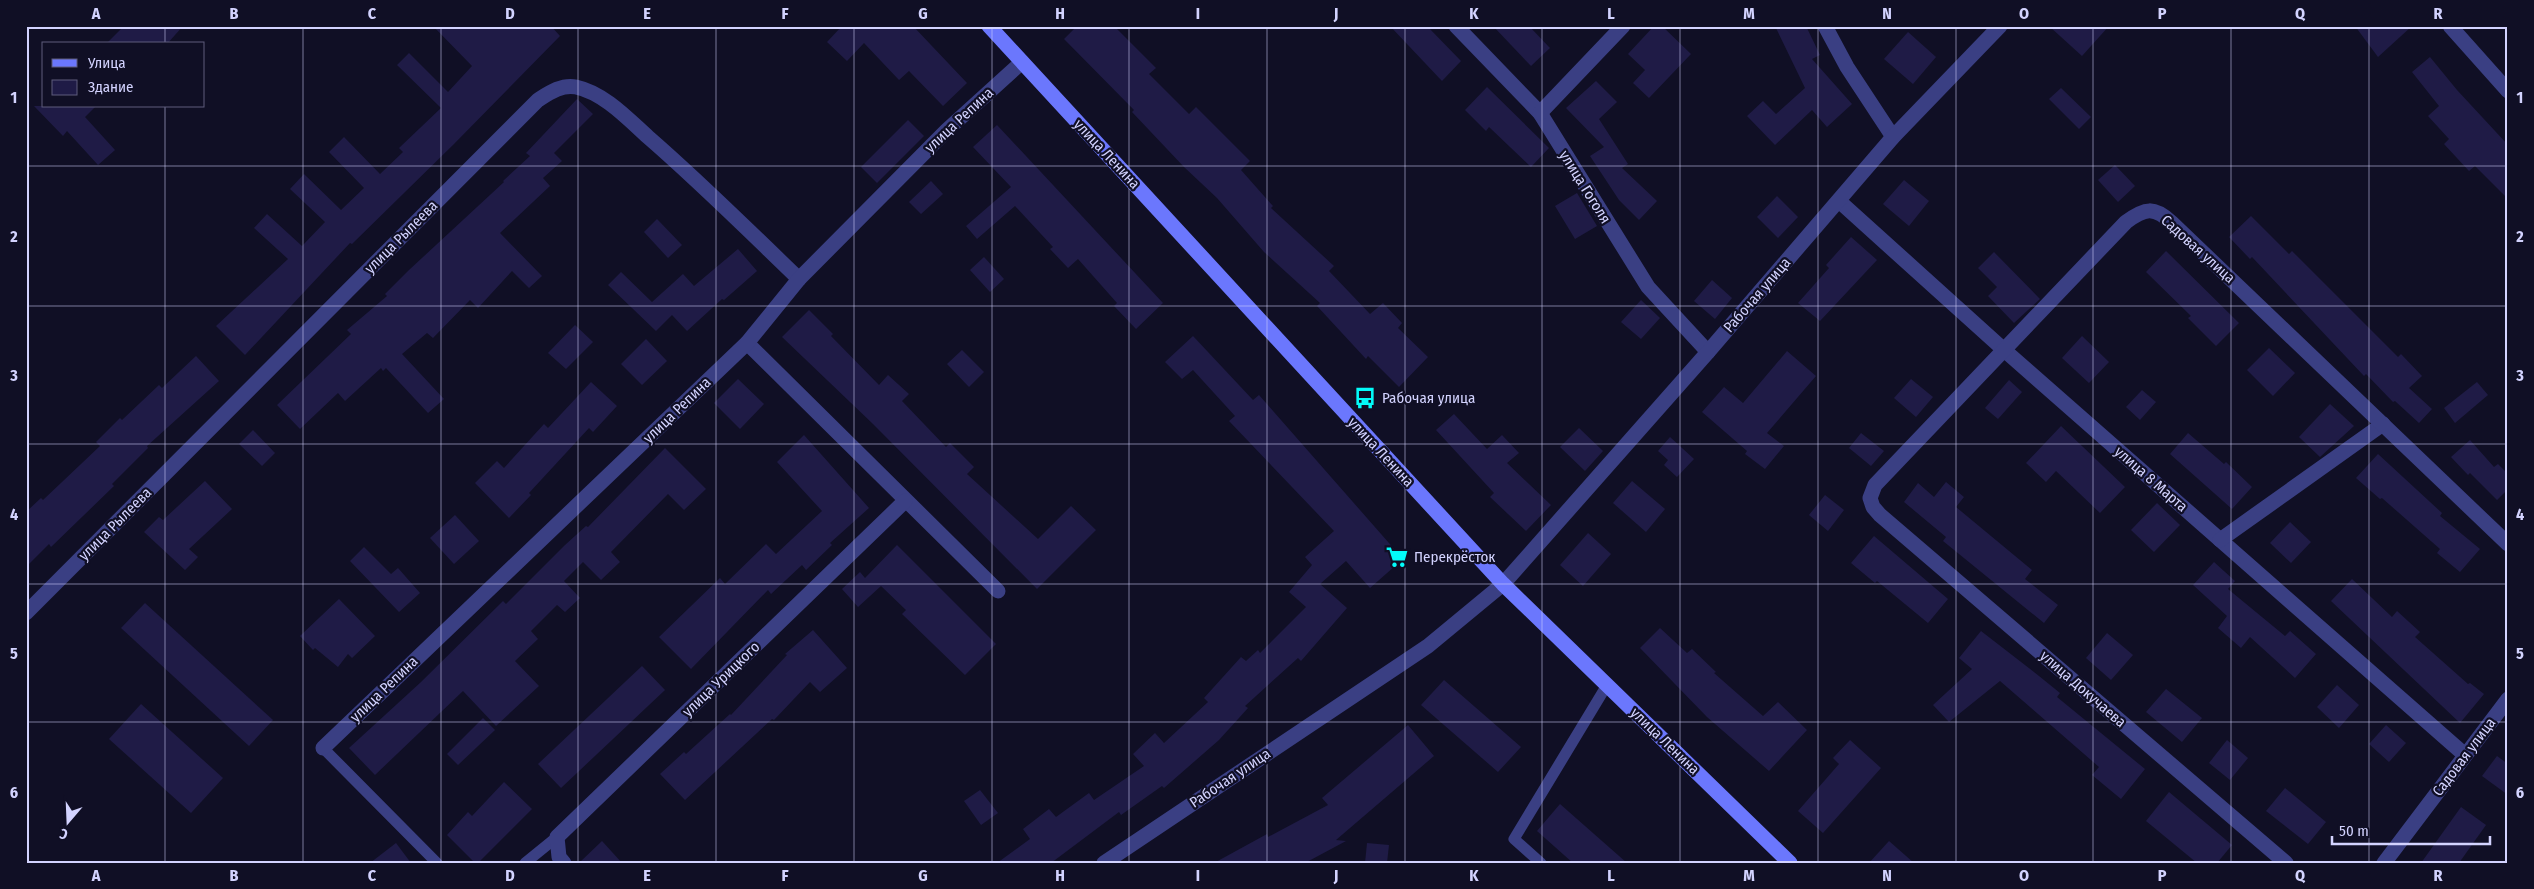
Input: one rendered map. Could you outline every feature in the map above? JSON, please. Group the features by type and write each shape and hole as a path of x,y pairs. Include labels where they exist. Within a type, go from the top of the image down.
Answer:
{"street":[{"name":"улица Ленина","path":"989,26 1503,584 1786,861"},
{"name":"улица Гоголя","path":"1456,26 1540,113 1648,287 1708,352"},
{"path":"1540,113 1623,26"},
{"path":"1825,26 1847,67 1894,137"},
{"name":"Рабочая улица","path":"1104,863 1428,646 1503,584 1708,352 1894,137 2000,26"},
{"path":"2450,26 2508,91"},
{"name":"улица Репина","path":"323,748 747,343 799,279 947,130 1022,62"},
{"name":"улица Рылеева","path":"26,613 538,100 555,89 576,87 598,97 625,116 799,279"},
{"name":"улица 8 Марта","path":"1839,201 2003,349 2465,755"},
{"name":"Садовая улица","path":"1880,514 1873,507 1870,498 1876,484 2126,222 2141,211 2151,211 2162,214 2167,218 2508,544"},
{"path":"747,343 905,502 998,591"},
{"path":"2220,540 2383,424"},
{"name":"улица Урицкого","path":"557,837 905,502"},
{"name":"улица Докучаева","path":"1880,514 2286,863"},
{"name":"Садовая улица","path":"2384,863 2508,699"},
{"path":"557,837 559,857 564,863"}],"lane":[{"path":"1541,863 1514,839 1607,685"},
{"path":"323,748 438,863"},
{"path":"525,863 557,837"}],"building":[{"path":"124,26 183,26 169,42 108,42"},
{"path":"433,26 551,26 560,36 454,144 352,244 350,243 245,355 216,326 288,259 254,228 267,214 302,246 325,222 290,189 304,174 341,210 364,188 329,152 344,137 380,174 403,152 399,148 441,108 397,65 409,53 448,92 472,66"},
{"path":"842,26 913,26 967,83 943,106 909,71 899,80 864,43 847,61 827,42"},
{"path":"1077,26 1114,26 1156,68 1149,74 1189,114 1196,107 1250,161 1241,170 1273,206 1271,208 1334,266 1329,271 1370,314 1383,303 1402,323 1398,328 1428,357 1399,387 1368,356 1366,359 1317,306 1320,303 1264,252 1217,198 1184,167 1132,112 1134,110 1064,39"},
{"path":"1390,26 1427,26 1461,61 1442,81"},
{"path":"1493,26 1529,26 1550,48 1531,66"},
{"path":"1654,26 1662,26 1691,54 1649,98 1633,83 1645,70 1628,54"},
{"path":"1775,26 1806,26 1820,55 1812,59 1852,104 1827,127 1812,110 1775,145 1747,116 1763,101 1776,114 1805,88"},
{"path":"2049,26 2109,26 2082,56"},
{"path":"2355,26 2412,26 2378,57"},
{"path":"1908,32 1936,57 1913,84 1884,59"},
{"path":"2430,57 2457,90 2508,145 2508,199 2475,166 2469,171 2444,144 2449,139 2428,116 2439,106 2412,72"},
{"path":"1596,81 1617,102 1599,119 1628,164 1622,168 1657,201 1639,220 1619,200 1590,156 1604,147 1566,108"},
{"path":"1487,87 1549,148 1531,167 1489,127 1486,131 1465,110"},
{"path":"2061,88 2091,117 2079,129 2049,99"},
{"path":"577,99 593,114 554,153 562,161 543,178 550,186 500,233 542,276 529,288 512,271 478,308 470,300 433,338 427,333 402,354 444,399 428,413 386,368 383,371 381,368 345,401 338,393 300,429 277,405 351,334 347,330 387,296 385,294 409,270 530,156 526,153"},
{"path":"34,106 42,106 42,108 94,108 85,117 115,150 98,165 67,131 63,136"},
{"path":"908,120 924,136 877,183 861,167"},
{"path":"997,125 1163,303 1136,329 1114,306 1117,303 1078,259 1068,268 1050,249 1053,247 1015,206 977,239 966,226 1011,187 973,147"},
{"path":"2115,165 2135,186 2118,202 2098,180"},
{"path":"1904,180 1929,201 1909,226 1883,204"},
{"path":"931,181 943,194 921,214 909,202"},
{"path":"1577,193 1597,226 1575,239 1555,206"},
{"path":"1777,196 1798,217 1778,238 1757,217"},
{"path":"2251,216 2289,254 2292,251 2398,357 2401,354 2422,376 2409,388 2432,409 2419,423 2395,401 2393,402 2366,374 2364,376 2252,257 2250,259 2229,237"},
{"path":"657,219 682,245 668,258 644,232"},
{"path":"1851,237 1877,260 1820,321 1798,303 1829,268 1826,265"},
{"path":"738,249 757,271 724,300 722,299 687,331 672,315 656,331 608,285 621,272 652,302 683,274 694,286"},
{"path":"2166,251 2239,323 2216,346 2188,318 2191,316 2146,272"},
{"path":"1994,252 2040,299 2014,323 1988,296 1997,287 1978,268"},
{"path":"984,257 1004,279 990,292 970,270"},
{"path":"1712,280 1732,298 1715,319 1694,301"},
{"path":"1641,300 1660,318 1641,339 1621,322"},
{"path":"809,310 833,334 831,336 879,385 888,375 909,394 902,401 946,447 950,443 974,467 967,474 1038,539 1071,506 1096,530 1037,589 873,424 782,337"},
{"path":"575,325 593,342 566,369 548,353"},
{"path":"1193,336 1253,400 1259,395 1403,559 1370,588 1346,561 1320,584 1347,608 1301,661 1298,658 1245,706 1248,708 1219,740 1164,788 1162,786 1121,815 1119,812 1051,863 997,863 1030,839 1023,829 1049,809 1056,817 1089,793 1094,800 1144,766 1133,754 1155,733 1164,743 1208,702 1204,698 1241,657 1246,661 1258,650 1260,653 1306,607 1289,592 1312,565 1305,557 1334,531 1229,421 1235,416 1193,370 1182,379 1165,362"},
{"path":"2082,336 2109,362 2089,383 2062,358"},
{"path":"646,339 667,361 642,385 621,364"},
{"path":"2269,348 2295,373 2273,396 2247,370"},
{"path":"962,350 984,372 969,387 947,364"},
{"path":"1787,351 1816,376 1767,433 1784,446 1765,469 1745,454 1747,451 1702,412 1724,387 1743,403"},
{"path":"196,356 219,381 147,446 148,448 112,484 114,486 51,547 49,544 26,567 26,512 41,498 43,500 100,446 96,442 120,418 122,420 159,385 162,388"},
{"path":"738,379 764,404 740,429 714,403"},
{"path":"1911,379 1933,397 1916,417 1894,398"},
{"path":"2009,380 2022,392 1998,419 1985,408"},
{"path":"591,382 617,406 593,432 589,428 529,493 531,495 509,518 475,483 497,461 504,468 544,424 548,428"},
{"path":"2477,382 2488,395 2455,423 2444,408"},
{"path":"2142,390 2156,402 2140,420 2126,407"},
{"path":"2330,404 2354,426 2320,457 2299,437"},
{"path":"1454,414 1487,449 1502,435 1519,453 1507,463 1551,505 1526,531 1490,497 1494,493 1436,430"},
{"path":"2061,426 2125,487 2100,513 2056,471 2046,482 2026,463"},
{"path":"1579,428 1603,451 1585,471 1560,447"},
{"path":"253,430 275,453 262,466 239,444"},
{"path":"1861,433 1884,451 1871,466 1849,448"},
{"path":"2188,433 2224,464 2226,462 2252,487 2232,509 2170,454"},
{"path":"804,435 869,508 830,543 832,545 806,570 802,565 771,594 768,590 691,669 659,637 720,578 725,584 766,544 776,554 822,511 777,462"},
{"path":"1670,437 1694,459 1677,477 1664,465 1668,460 1658,451"},
{"path":"2470,440 2494,467 2498,464 2508,474 2508,489 2497,500 2470,473 2468,475 2451,457"},
{"path":"665,448 706,489 684,510 668,494 611,552 620,562 601,580 583,562 564,581 580,598 565,612 557,605 531,631 538,639 515,661 539,686 496,726 463,691 375,775 349,748 421,682 503,601 506,604 565,545 586,526 588,527"},
{"path":"2378,454 2442,513 2440,516 2480,549 2460,572 2437,553 2440,549 2382,498 2380,499 2356,478"},
{"path":"205,481 232,509 189,549 198,557 185,570 144,532 159,517 163,520"},
{"path":"1632,481 1665,509 1646,532 1613,503"},
{"path":"1946,482 1964,497 1956,507 2032,570 2025,579 2058,605 2044,623 1943,541 1946,537 1904,502 1918,483 1934,497"},
{"path":"1825,495 1844,510 1828,531 1809,515"},
{"path":"2157,503 2180,525 2154,552 2131,530"},
{"path":"455,515 479,541 454,564 430,538"},
{"path":"2290,522 2311,542 2291,563 2270,543"},
{"path":"1588,533 1611,554 1583,586 1560,565"},
{"path":"1874,536 1948,599 1928,623 1877,581 1875,583 1851,563"},
{"path":"897,545 996,644 965,675 902,614 906,610 881,586 858,607 842,589 860,572 865,578"},
{"path":"364,547 391,574 398,568 420,593 399,612 350,561"},
{"path":"2214,562 2235,581 2228,589 2285,636 2290,631 2316,654 2295,678 2250,637 2241,648 2218,628 2227,616 2193,585"},
{"path":"2352,579 2392,617 2397,611 2420,632 2415,637 2468,684 2470,683 2484,694 2460,723 2331,601"},
{"path":"339,599 375,636 352,658 348,654 338,667 315,648 313,650 300,636"},
{"path":"145,603 273,720 249,746 121,628"},
{"path":"1660,628 1687,653 1692,649 1716,672 1714,673 1763,716 1778,702 1807,730 1769,771 1707,717 1640,648"},
{"path":"813,630 847,668 820,692 810,682 774,720 772,719 685,800 660,774 684,752 686,754 731,715 787,655 785,654"},
{"path":"1981,631 2060,693 2057,697 2145,769 2121,799 2092,775 2099,767 2000,681 1949,722 1933,705 1972,669 1959,658"},
{"path":"2107,633 2133,655 2111,680 2086,658"},
{"path":"642,666 665,690 561,788 538,764"},
{"path":"1444,680 1521,747 1498,772 1421,705"},
{"path":"2337,685 2359,705 2339,728 2317,707"},
{"path":"2166,689 2202,718 2182,742 2146,712"},
{"path":"141,704 223,778 191,813 109,739"},
{"path":"483,718 495,730 458,765 447,754"},
{"path":"1408,725 1434,756 1336,840 1346,841 1305,863 1214,863 1267,834 1268,837 1328,805 1322,798"},
{"path":"2386,725 2406,743 2389,762 2369,744"},
{"path":"1850,740 1881,768 1823,833 1798,811 1839,764 1833,758"},
{"path":"2227,740 2248,758 2230,780 2209,763"},
{"path":"2497,756 2508,764 2508,795 2482,776"},
{"path":"504,782 532,809 478,863 475,863 447,835 468,812 472,816"},
{"path":"2285,788 2326,822 2308,844 2266,811"},
{"path":"980,790 998,813 981,825 964,801"},
{"path":"2169,792 2232,845 2217,863 2197,863 2146,821"},
{"path":"1560,804 1627,863 1573,863 1537,831"},
{"path":"2461,807 2486,825 2459,863 2421,863"},
{"path":"602,841 622,863 579,863"},
{"path":"1889,841 1914,863 1869,863"},
{"path":"396,843 411,863 370,863"},
{"path":"1367,843 1389,845 1387,863 1365,863"}],"place":[{"name":"Рабочая улица","path":"1365,398"},
{"name":"Перекрёсток","path":"1397,557"}]}
